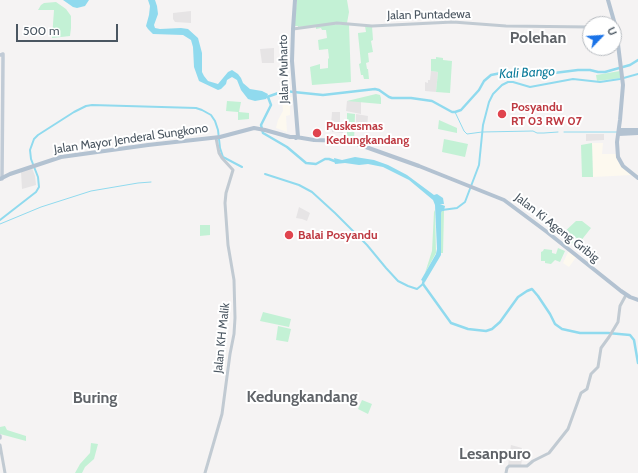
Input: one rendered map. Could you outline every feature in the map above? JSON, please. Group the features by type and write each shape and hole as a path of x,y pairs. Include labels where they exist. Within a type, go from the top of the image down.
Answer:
{"main road":[{"name":"Jalan Muharto","path":"295,0 293,29 295,136"},
{"path":"608,0 612,16"},
{"path":"0,55 3,54 1,179"},
{"path":"620,56 622,81 619,133 620,158 638,177"},
{"name":"Jalan Mayor Jenderal Sungkono","path":"1,179 58,157 219,137 257,128 295,136"},
{"path":"619,133 636,132"},
{"name":"Jalan Ki Ageng Gribig","path":"295,136 306,139 355,142 504,200 520,210 626,295 638,300"}],"street":[{"name":"Jalan Puntadewa","path":"293,29 337,23 372,26 452,22 506,26 582,27"},
{"name":"Jalan KH Malik","path":"205,473 222,414 235,318 234,280 228,245 225,208 226,192 233,170 218,153 219,137"},
{"path":"506,473 509,466 527,466 549,453 567,431 572,422 581,393 586,390 591,374 598,367 602,346 618,322 620,306 626,295"},
{"path":"0,445 4,473"},
{"path":"0,452 4,473"}],"shaded area":[{"path":"191,11 191,23 175,22 173,19 173,13"},
{"path":"274,48 274,63 262,63 260,49"},
{"path":"431,71 438,72 436,92 425,91 425,82 428,83 428,80 430,80"},
{"path":"282,97 292,97 292,102 290,102 290,115 286,116 287,132 276,128 283,111"},
{"path":"347,101 361,101 361,114 346,111"},
{"path":"332,112 340,112 340,126 343,126 343,133 332,132 332,130 329,130 329,128 332,127"},
{"path":"356,114 368,116 367,128 356,126"},
{"path":"586,134 604,134 604,140 586,141"},
{"path":"592,143 603,143 602,154 616,154 618,161 632,175 593,177"},
{"path":"32,168 36,185 22,189 21,172"},
{"path":"299,207 310,213 307,221 296,218"},
{"path":"569,250 577,256 569,267 563,263"},
{"path":"511,445 522,448 520,458 522,459 521,466 508,465"}],"green space":[{"path":"297,0 347,0 349,12 347,23 298,27 294,26"},
{"path":"56,2 66,9 71,16 70,36 52,38 54,10 38,10 44,3"},
{"path":"330,24 349,25 351,82 312,85 310,67 320,64 320,69 328,68 329,58 328,49 319,50 318,40 327,38 326,30 322,30 321,28 316,29 316,26"},
{"path":"365,26 372,26 373,40 371,41 373,52 368,53 369,62 366,63 369,79 364,79 363,75 361,75 359,64 361,63 358,33 366,32"},
{"path":"436,57 443,58 443,60 452,61 450,93 436,92 438,72 431,71 431,59 436,59"},
{"path":"620,71 621,78 597,81 596,75"},
{"path":"376,94 380,95 381,104 347,101"},
{"path":"227,101 241,102 239,112 249,113 249,119 238,120 238,112 226,111"},
{"path":"347,113 355,114 354,141 347,139"},
{"path":"439,120 457,128 457,133 438,129"},
{"path":"444,139 468,144 465,157 442,152"},
{"path":"592,143 593,177 582,177 581,145"},
{"path":"435,210 436,253 425,273 432,251"},
{"path":"442,211 444,211 443,253 441,253 440,227"},
{"path":"576,221 582,221 591,228 576,247 561,235"},
{"path":"200,225 210,225 210,235 200,236"},
{"path":"558,248 565,251 560,262 555,260 551,264 541,261 541,252 544,249 552,250 552,253 556,254"},
{"path":"263,312 291,319 289,327 260,321"},
{"path":"278,326 291,329 288,342 276,340"},
{"path":"362,400 372,404 368,414 358,409"},
{"path":"5,426 7,430 26,436 26,441 0,434 0,427"},
{"path":"91,443 98,444 94,459 85,467 82,473 75,473 80,464 90,453"}],"water":[{"path":"63,0 89,0 85,6 77,8"},
{"path":"148,0 155,0 157,6 158,14 154,25 155,28 188,29 198,38 202,53 202,72 208,81 218,84 228,72 232,70 238,74 243,83 250,89 262,91 268,94 266,99 255,101 248,99 241,90 237,80 232,77 227,80 226,84 221,89 218,90 199,81 194,67 193,47 191,40 183,35 153,34 146,26 150,6"},
{"path":"355,157 374,160 388,165 407,175 434,195 437,194 443,198 444,204 440,204 445,206 444,211 441,213 441,255 425,282 421,280 436,254 437,249 435,205 433,200 409,180 383,167 368,164 335,164 334,158 342,160"}],"waterway":[{"name":"Kali Bango","path":"267,97 284,91 323,95 375,89 392,98 411,98 432,101 452,112 455,112 461,110 479,90 484,81 491,75 506,72 530,76 578,70 605,72 630,65 638,60"},
{"path":"442,210 457,208 465,202 479,165 483,125 489,102 493,94 502,85 508,82 513,82 530,87 573,79 600,82 638,74"},
{"path":"268,97 271,105 261,125 263,133 287,147 306,163 316,164 325,159 337,162"},
{"path":"0,220 36,192 39,187 38,177 31,159 30,150 34,139 74,112 86,106 196,108 202,110 211,115 215,121 223,157 242,167"},
{"path":"455,112 467,134 482,132 558,132"},
{"path":"564,132 617,132"},
{"path":"265,174 299,185 312,192 367,245 398,281 417,289 423,284"},
{"path":"0,224 41,207 91,191 151,182"},
{"path":"424,279 423,284 451,323 468,329 486,331 492,329 500,322 518,297 532,289 550,314 555,324 562,329 580,333 630,335 634,340 638,363"}],"place":[{"name":"Posyandu RT 03 RW 07","path":"502,114"},
{"name":"Puskesmas Kedungkandang","path":"317,133"},
{"name":"Balai Posyandu","path":"289,235"}],"district":[{"name":"Polehan","path":"538,38"},
{"name":"Kedungkandang","path":"302,397"},
{"name":"Buring","path":"95,398"},
{"name":"Lesanpuro","path":"495,454"}]}
